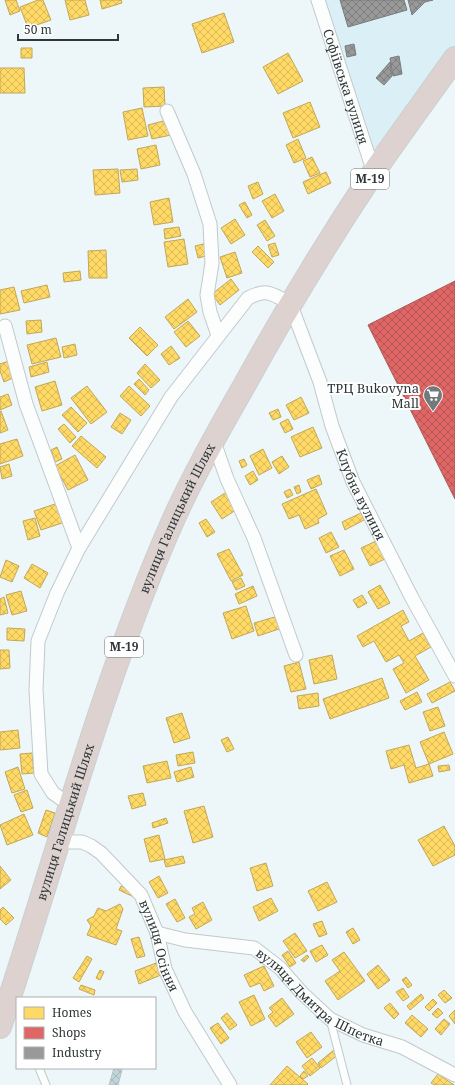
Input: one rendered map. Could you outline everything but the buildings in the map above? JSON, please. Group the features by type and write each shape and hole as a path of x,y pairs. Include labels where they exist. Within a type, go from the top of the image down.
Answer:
{"highway":[{"name":"вулиця Галицький Шлях","path":"6,1018 70,805 140,600 171,524 213,439 290,304 374,173 455,58"}],"street":[{"name":"Софіївська вулиця","path":"318,0 374,173"},
{"path":"167,111 194,174 210,224 212,263 207,295 210,312 218,335"},
{"path":"70,805 53,793 41,774 36,690 38,641 57,593 79,548 171,397 218,335 248,298 260,292 271,294 290,304"},
{"name":"Клубна вулиця","path":"290,304 320,382 332,426 353,482 412,598 455,676"},
{"path":"5,326 26,404 79,548"},
{"path":"213,439 227,479 254,538 296,656"},
{"name":"вулиця Осіння","path":"58,842 82,842 101,854 141,895 156,933 165,969 185,1012 230,1085"},
{"name":"вулиця Дмитра Шпетка","path":"156,933 186,940 254,948 280,968 302,993 330,1019 362,1035 402,1047 455,1075"}],"lane":[{"path":"330,1019 347,1085"},
{"path":"39,1069 46,1085"}],"shaded area":[{"path":"316,0 455,0 455,64 374,180"}],"place":[{"name":"ТРЦ Bukovyna Mall","path":"433,412"}]}
